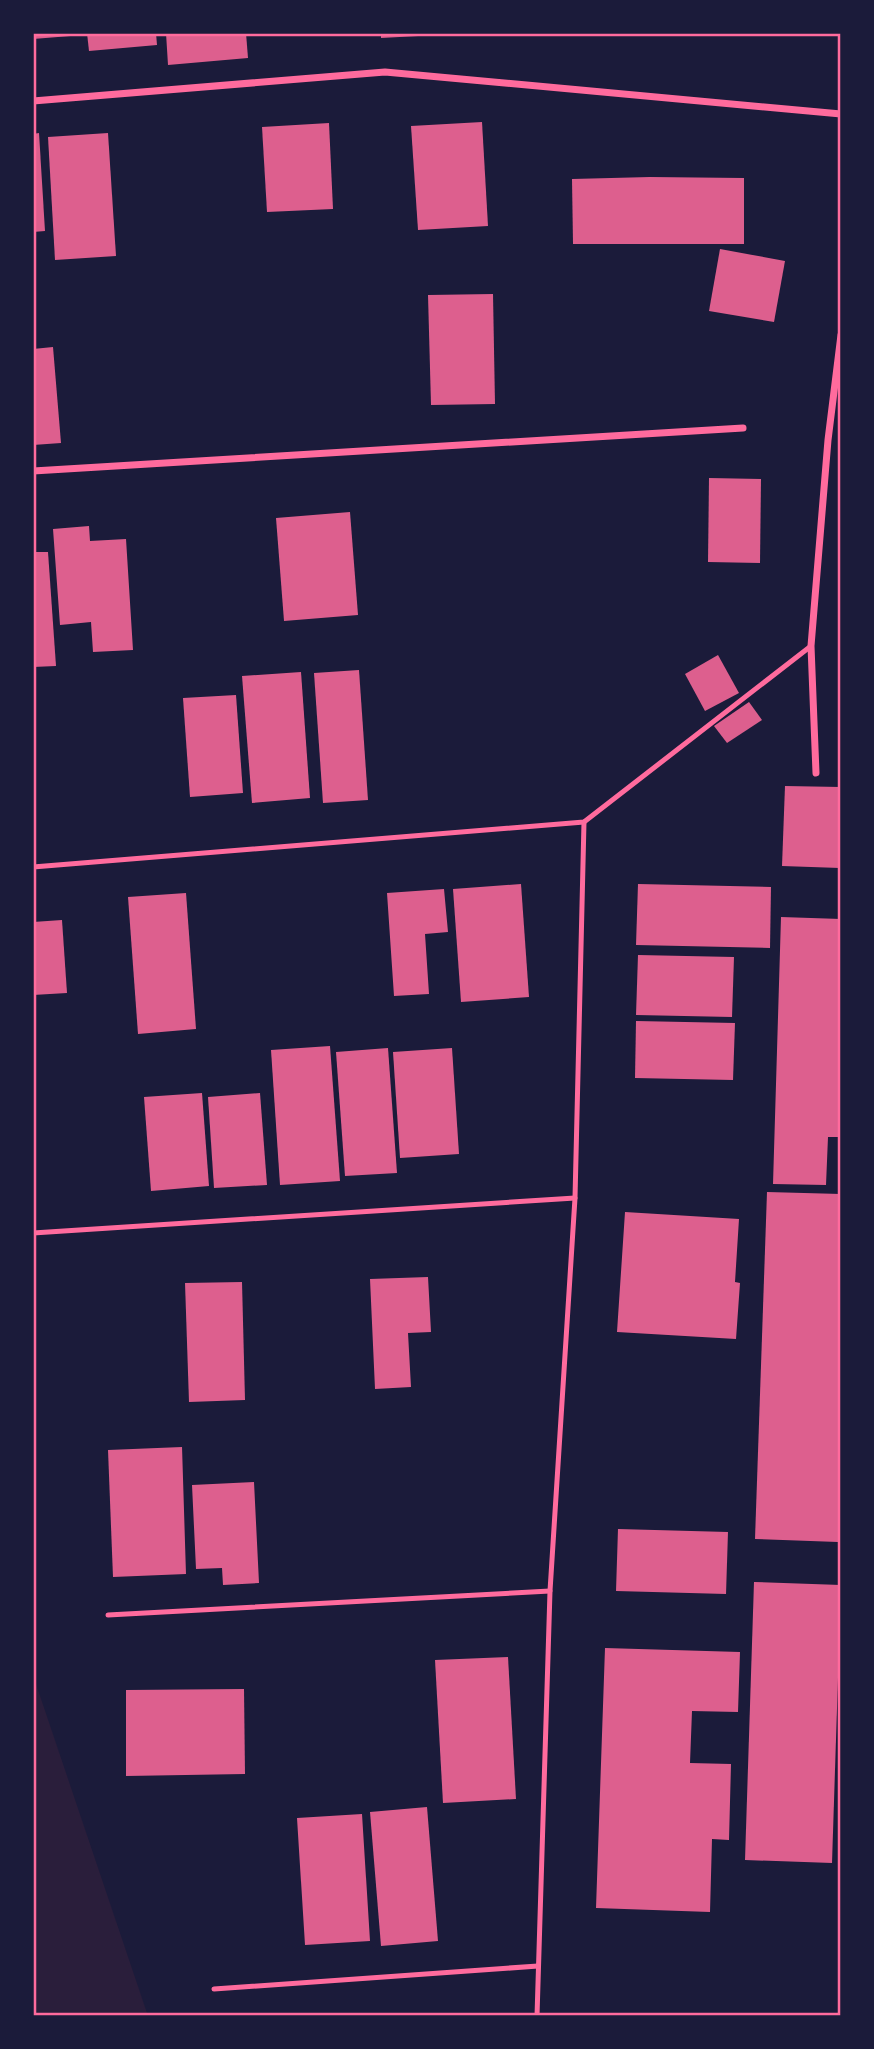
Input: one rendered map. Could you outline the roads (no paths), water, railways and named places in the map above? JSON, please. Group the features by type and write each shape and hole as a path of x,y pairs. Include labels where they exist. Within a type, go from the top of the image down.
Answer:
{"street":[{"path":"33,100 385,72 841,114"},
{"path":"816,773 811,646 828,440 841,335"},
{"path":"33,471 743,428"}],"lane":[{"path":"33,867 584,822 811,646"},
{"path":"537,2016 550,1591 575,1198 584,822"},
{"path":"33,1233 575,1198"},
{"path":"108,1615 550,1591"},
{"path":"214,1989 538,1966"}]}
